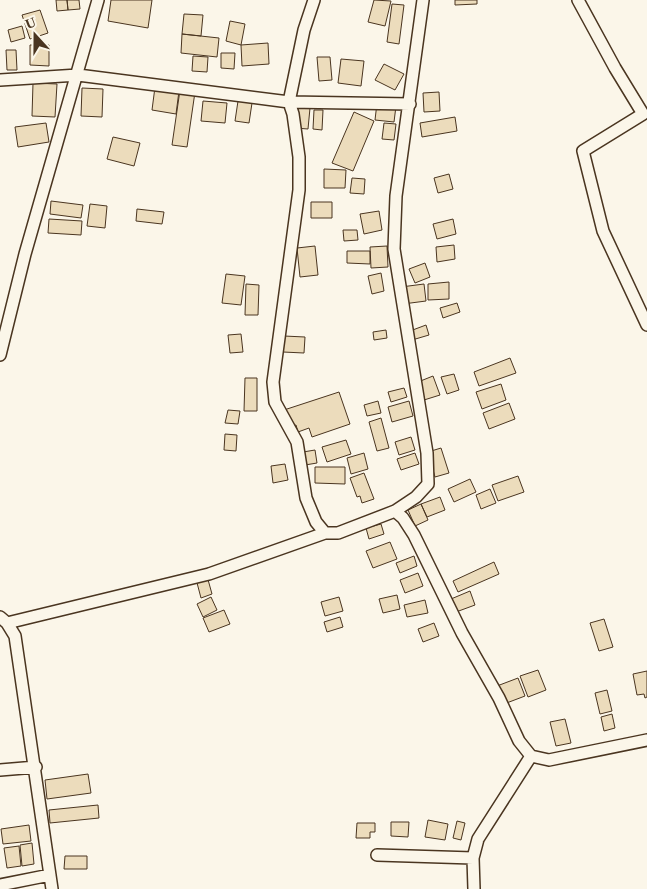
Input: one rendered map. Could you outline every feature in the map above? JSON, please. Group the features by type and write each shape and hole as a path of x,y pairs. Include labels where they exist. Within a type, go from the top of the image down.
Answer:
{"street":[{"path":"0,355 25,254 98,0"},
{"path":"314,0 304,30 289,102 293,114 299,157 299,190 273,382 275,402 297,442 306,498 316,522 325,533"},
{"path":"52,889 36,766 15,636 4,620 209,574 325,533 338,532 395,511 416,497 428,484 426,453 394,249 396,196 423,0"},
{"path":"578,0 615,68 644,114 583,151 603,231 647,325"},
{"path":"0,80 78,75 289,102 410,104"},
{"path":"395,511 403,518 414,535 462,633 499,698 519,741 530,756 549,760 647,740"},
{"path":"474,889 473,858 478,839 530,756"},
{"path":"0,770 36,766"},
{"path":"377,855 473,858"},
{"path":"0,884 50,875"}],"building":[{"path":"56,0 67,0 68,10 57,11"},
{"path":"67,0 79,0 80,9 68,10"},
{"path":"111,0 152,0 148,28 108,21"},
{"path":"374,0 391,1 385,26 368,22"},
{"path":"455,0 477,0 477,4 455,5"},
{"path":"392,4 404,5 399,44 387,42"},
{"path":"40,10 48,33 30,39 22,15"},
{"path":"184,14 203,15 201,36 182,34"},
{"path":"230,21 245,24 241,45 226,41"},
{"path":"22,26 25,38 11,42 8,30"},
{"path":"182,34 219,38 217,57 181,53"},
{"path":"268,43 269,64 242,66 241,45"},
{"path":"30,45 49,45 49,66 30,65"},
{"path":"6,50 16,50 17,70 7,70"},
{"path":"221,53 235,53 234,69 221,68"},
{"path":"193,56 208,57 207,72 192,71"},
{"path":"317,57 330,57 332,80 319,81"},
{"path":"341,59 364,61 361,86 338,83"},
{"path":"384,64 404,74 395,90 375,80"},
{"path":"33,83 57,84 55,117 32,116"},
{"path":"155,87 179,91 176,114 152,110"},
{"path":"82,88 103,89 102,117 81,116"},
{"path":"180,90 195,92 187,147 172,145"},
{"path":"439,92 440,111 424,112 423,93"},
{"path":"203,101 227,103 225,123 201,121"},
{"path":"238,101 252,103 249,123 235,121"},
{"path":"377,103 396,106 394,122 375,120"},
{"path":"297,107 310,108 308,129 295,128"},
{"path":"314,110 323,110 322,130 313,129"},
{"path":"354,112 374,121 353,171 332,163"},
{"path":"455,117 457,131 422,137 420,123"},
{"path":"46,123 49,142 18,147 15,127"},
{"path":"384,123 396,124 394,140 382,139"},
{"path":"113,137 140,143 134,166 107,159"},
{"path":"324,169 346,170 345,188 324,188"},
{"path":"449,174 453,189 438,193 434,178"},
{"path":"352,178 365,179 364,194 350,193"},
{"path":"51,201 83,205 81,218 50,214"},
{"path":"311,202 332,202 332,218 311,218"},
{"path":"90,204 107,206 105,228 87,226"},
{"path":"137,209 164,212 162,224 136,221"},
{"path":"379,211 382,230 364,234 360,214"},
{"path":"49,219 82,221 81,235 48,233"},
{"path":"453,219 456,234 437,239 433,224"},
{"path":"343,230 357,230 358,240 344,241"},
{"path":"454,245 455,259 437,262 436,247"},
{"path":"315,246 318,275 300,277 297,248"},
{"path":"387,246 388,267 371,268 370,247"},
{"path":"347,251 370,251 370,264 347,263"},
{"path":"425,263 430,277 415,283 409,269"},
{"path":"381,273 384,291 372,294 368,276"},
{"path":"226,274 245,276 241,305 222,303"},
{"path":"449,282 449,299 428,300 428,284"},
{"path":"246,284 259,285 258,315 245,315"},
{"path":"424,284 426,301 403,304 401,287"},
{"path":"457,303 460,312 443,318 440,308"},
{"path":"426,325 429,335 412,340 410,331"},
{"path":"386,330 387,338 374,340 373,332"},
{"path":"241,334 243,352 230,353 228,335"},
{"path":"284,336 305,337 304,353 283,352"},
{"path":"510,358 516,373 479,386 474,372"},
{"path":"454,374 459,390 447,394 441,377"},
{"path":"433,376 440,395 424,400 418,382"},
{"path":"245,378 257,378 257,411 244,411"},
{"path":"501,384 506,400 482,409 476,392"},
{"path":"404,388 407,397 391,402 388,392"},
{"path":"339,392 350,424 312,437 309,428 298,432 296,425 290,427 284,410"},
{"path":"378,401 381,413 367,416 364,405"},
{"path":"409,401 413,416 392,422 388,407"},
{"path":"509,403 515,419 489,429 483,413"},
{"path":"228,410 240,411 238,424 225,423"},
{"path":"381,418 389,448 377,451 369,422"},
{"path":"225,434 237,435 236,451 224,450"},
{"path":"411,437 415,450 399,455 395,442"},
{"path":"346,440 351,454 327,462 322,447"},
{"path":"441,448 449,473 435,477 428,452"},
{"path":"315,450 317,463 305,465 303,452"},
{"path":"364,453 368,469 351,474 347,458"},
{"path":"415,453 419,464 401,470 397,459"},
{"path":"285,464 288,480 273,483 271,466"},
{"path":"315,467 345,467 345,484 315,483"},
{"path":"364,473 374,499 362,503 360,496 357,497 350,478"},
{"path":"518,476 524,492 498,501 492,485"},
{"path":"470,479 476,492 454,502 448,489"},
{"path":"490,489 496,503 481,509 476,495"},
{"path":"440,497 445,510 427,517 421,504"},
{"path":"421,504 428,520 415,526 408,510"},
{"path":"381,524 384,534 369,539 366,528"},
{"path":"390,542 397,559 373,568 366,551"},
{"path":"414,556 417,566 400,573 396,563"},
{"path":"494,562 499,574 458,592 453,581"},
{"path":"418,573 423,586 405,593 400,580"},
{"path":"207,576 212,594 201,598 196,579"},
{"path":"470,591 475,605 456,612 451,599"},
{"path":"397,595 400,609 383,613 379,599"},
{"path":"211,597 217,610 203,617 197,604"},
{"path":"339,597 343,611 325,616 321,602"},
{"path":"425,600 428,613 407,617 404,605"},
{"path":"224,610 230,624 209,632 203,618"},
{"path":"340,617 343,627 327,632 324,622"},
{"path":"604,619 613,647 599,651 590,623"},
{"path":"434,623 439,636 423,642 418,629"},
{"path":"538,670 546,690 528,697 520,676"},
{"path":"647,671 647,697 645,698 644,694 637,695 633,674"},
{"path":"518,678 525,696 504,704 497,686"},
{"path":"607,690 612,711 600,714 595,693"},
{"path":"612,714 615,728 604,731 601,717"},
{"path":"565,719 571,743 556,746 550,722"},
{"path":"88,774 91,793 47,799 45,780"},
{"path":"98,805 99,818 50,823 49,810"},
{"path":"428,820 448,824 445,840 425,837"},
{"path":"457,821 465,823 461,840 453,838"},
{"path":"391,822 409,822 408,837 391,836"},
{"path":"357,823 375,823 375,832 370,832 370,838 356,838"},
{"path":"29,825 31,841 3,844 1,829"},
{"path":"32,843 34,864 22,866 20,845"},
{"path":"19,846 21,866 7,868 4,848"},
{"path":"65,856 87,856 87,869 64,869"}]}
